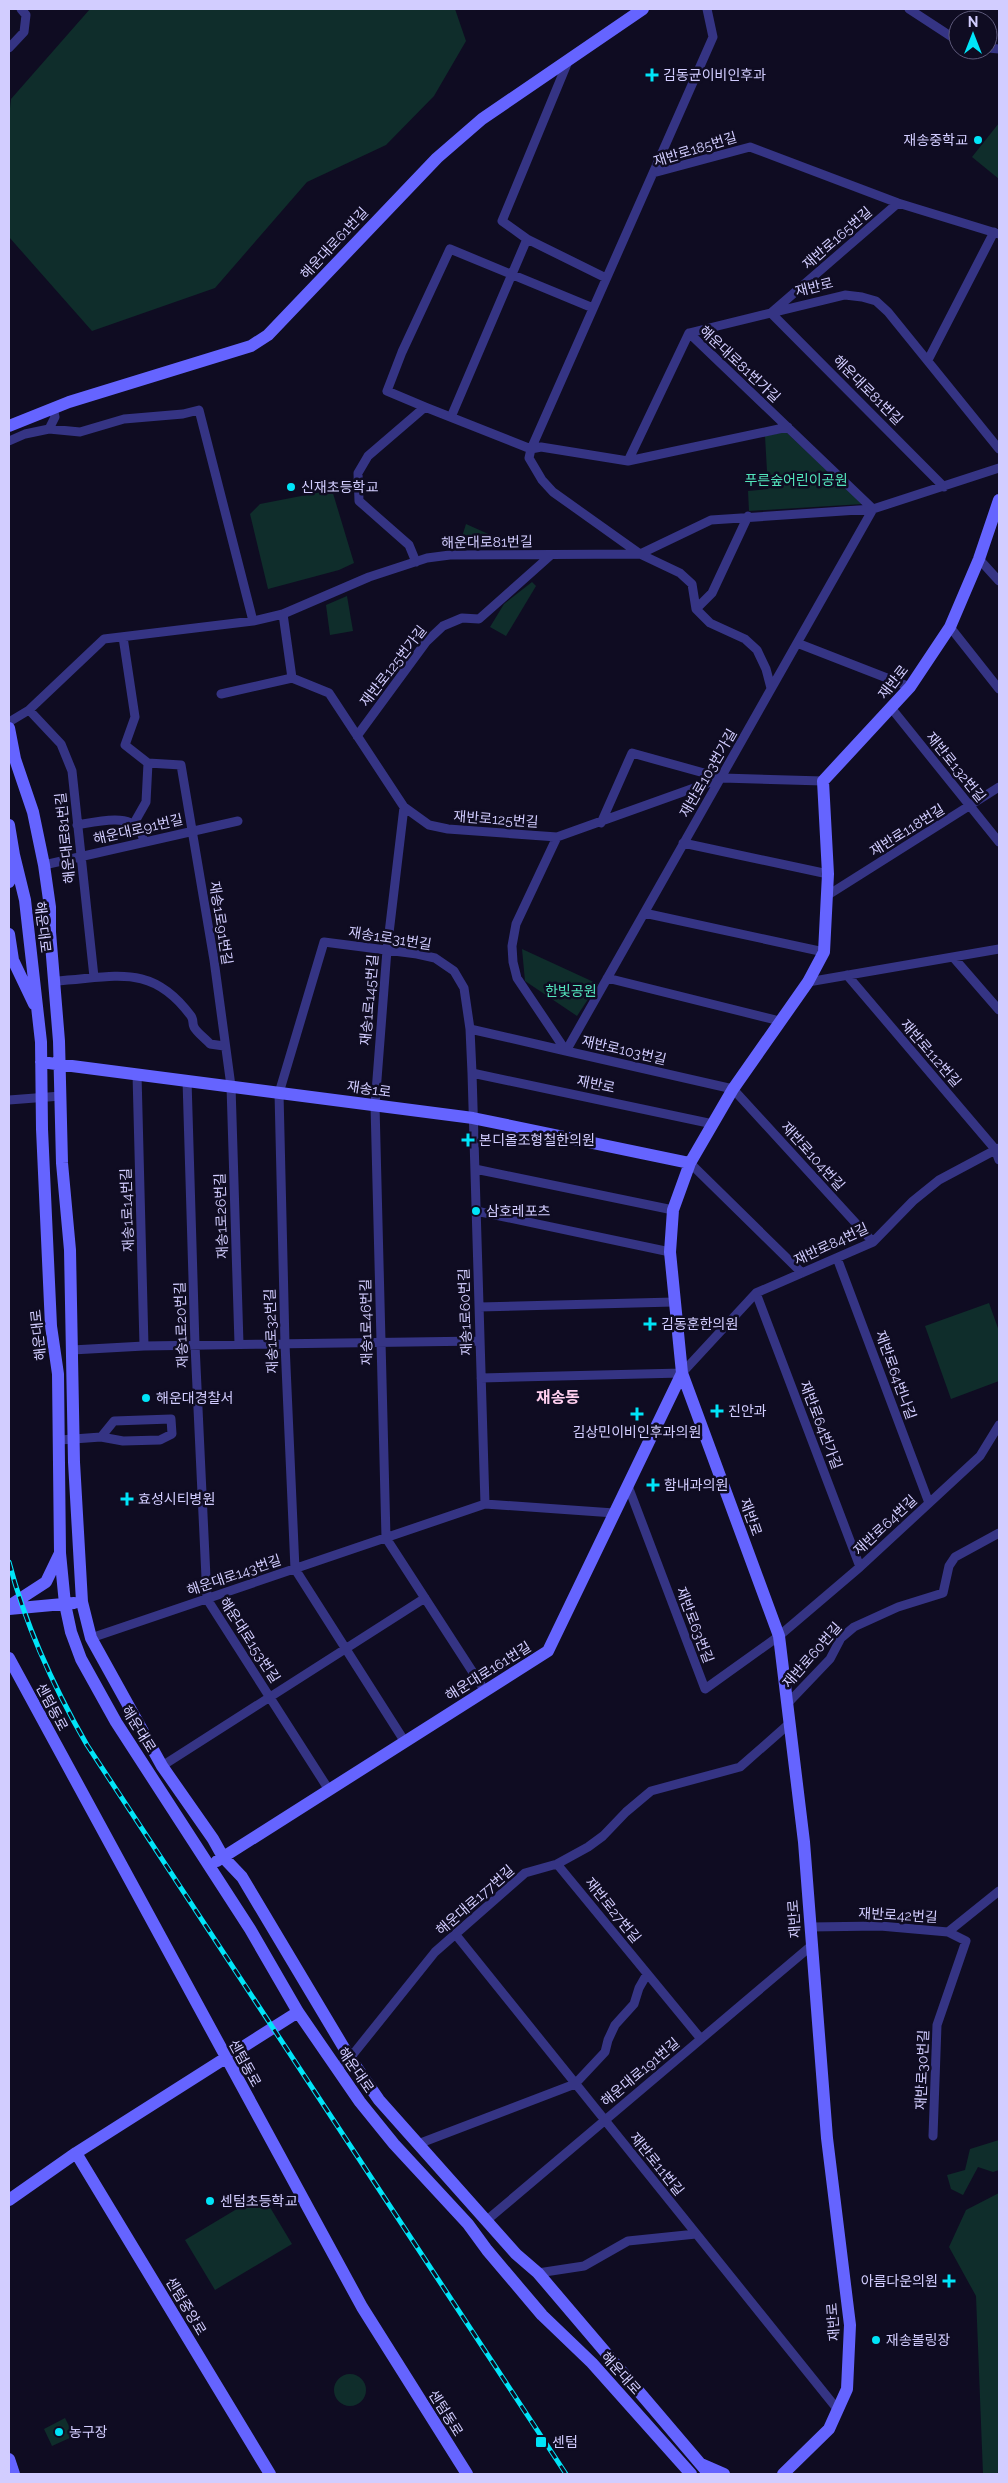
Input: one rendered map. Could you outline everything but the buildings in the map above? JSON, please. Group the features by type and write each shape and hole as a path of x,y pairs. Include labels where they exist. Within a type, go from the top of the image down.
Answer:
{"main road":[{"name":"해운대로61번길","path":"9,426 54,413 251,346 268,335 437,158 482,119 643,9"},
{"name":"재반로","path":"783,2474 829,2429 838,2410 847,2389 850,2325 826,2138 804,1842 779,1636 682,1373 670,1252 673,1210 690,1163 733,1089 808,982 824,952 828,874 823,782 910,688 950,627 979,559 999,500"},
{"name":"해운대로","path":"9,728 15,759 33,812 50,906 50,932 55,982 61,1096 62,1164 70,1250 74,1439 82,1602 91,1638 162,1766 223,1856 246,1885 350,2058 379,2100 516,2254 538,2273 709,2474"},
{"name":"해운대로","path":"9,825 14,856 25,900 39,1013 50,1326 58,1374 60,1553 65,1604 71,1632 93,1684 210,1866 298,2012 360,2102 394,2144 468,2224 487,2250 542,2315 592,2363 690,2474"},
{"path":"9,882 14,856"},
{"path":"9,934 13,960 39,1013"},
{"name":"재송1로","path":"41,1062 473,1118 690,1163"},
{"name":"해운대로161번길","path":"210,1866 548,1651 682,1373"},
{"path":"9,1607 46,1582 60,1553"},
{"path":"9,1607 82,1602"},
{"name":"센텀동로","path":"9,1658 362,2307 467,2474"},
{"path":"9,2200 76,2153 226,2060 298,2012"},
{"name":"센텀중앙로","path":"76,2153 270,2474"},
{"path":"9,2459 14,2474"},
{"name":"재반로","path":"787,2474 795,2461"},
{"path":"775,2474 795,2461"},
{"path":"699,2464 724,2474"}],"street":[{"path":"653,173 713,37 707,9"},
{"path":"909,9 948,34"},
{"path":"9,48 24,32 25,11"},
{"path":"569,58 502,221 527,239 606,278"},
{"name":"재반로185번길","path":"531,449 653,173 750,147 898,203 997,233"},
{"name":"재반로165번길","path":"772,313 898,203"},
{"path":"928,360 997,233"},
{"path":"451,418 527,239"},
{"path":"593,308 450,249 402,352 387,391 531,449 541,447 628,461 788,427"},
{"name":"재반로","path":"689,333 845,295 862,296 876,301 888,312 928,360 999,449"},
{"name":"해운대로81번길","path":"772,313 944,487"},
{"name":"해운대로81번가길","path":"628,461 689,333 873,509"},
{"path":"416,562 409,546 359,501 358,474 368,456 425,407"},
{"path":"9,441 25,434 49,429 80,432 124,419 183,414 199,410 253,620"},
{"path":"49,429 54,413"},
{"path":"54,413 66,430"},
{"path":"531,449 529,458 542,480 554,492 640,554 680,573 692,584 696,609 710,623 744,640 757,650 766,669 771,688"},
{"name":"해운대로81번길","path":"9,722 29,710 104,639 253,620 283,614 370,578 416,562 450,555 640,554 712,520 748,516 873,509 999,468"},
{"name":"재반로103번가길","path":"566,1051 873,509"},
{"path":"696,609 712,593 748,516"},
{"name":"재반로125번가길","path":"357,736 426,642 443,626 462,618 479,619 551,555"},
{"path":"979,559 999,581"},
{"path":"221,694 292,678 283,614"},
{"path":"950,627 999,689"},
{"path":"123,636 135,717 125,745 148,763 146,802 133,825"},
{"path":"797,643 910,688"},
{"name":"재반로125번길","path":"292,678 329,692 404,808 429,825 448,830 556,837 601,823 722,778 823,782"},
{"name":"재반로132번길","path":"892,708 999,842"},
{"name":"해운대로81번길","path":"29,710 60,744 72,771 94,977"},
{"path":"601,823 632,753 722,778"},
{"name":"재송1로91번길","path":"148,763 181,765 214,960 224,1046 231,1086"},
{"name":"재반로118번길","path":"828,895 999,788"},
{"name":"재송1로145번길","path":"374,1105 387,950 404,808"},
{"path":"78,825 107,821 128,822 140,830 144,842"},
{"name":"해운대로91번길","path":"44,865 238,821"},
{"name":"재반로103번길","path":"556,837 516,924 512,946 517,978 566,1051 733,1089"},
{"path":"683,843 828,874"},
{"path":"644,913 824,952"},
{"name":"재송1로31번길","path":"279,1093 324,942 387,950 435,958 454,972 464,988 470,1029 473,1118"},
{"path":"808,982 999,949"},
{"path":"953,957 999,1010"},
{"path":"55,982 122,975 152,981 170,993 193,1018 194,1027 210,1044 224,1046"},
{"name":"재반로112번길","path":"846,975 997,1149"},
{"path":"606,978 780,1021"},
{"path":"470,1029 566,1051"},
{"name":"재반로","path":"472,1073 713,1124"},
{"name":"재송1로14번길","path":"137,1074 144,1346"},
{"name":"재송1로20번길","path":"187,1080 195,1345 207,1599"},
{"name":"재송1로26번길","path":"231,1086 239,1344"},
{"name":"재반로104번길","path":"733,1089 873,1242"},
{"name":"재송1로32번길","path":"279,1093 285,1344 295,1569"},
{"path":"9,1100 61,1096"},
{"name":"재송1로46번길","path":"374,1105 386,1538"},
{"name":"재송1로60번길","path":"473,1118 485,1504"},
{"path":"997,1149 999,1160"},
{"name":"재반로84번길","path":"682,1373 756,1293 873,1242 913,1201 939,1180 997,1149"},
{"path":"690,1163 802,1273"},
{"path":"475,1169 673,1210"},
{"path":"476,1212 670,1252"},
{"name":"재반로64번나길","path":"837,1258 929,1503"},
{"name":"재반로64번가길","path":"756,1293 860,1567"},
{"path":"479,1307 674,1302"},
{"path":"72,1350 144,1346 480,1341"},
{"path":"481,1378 682,1373"},
{"path":"60,1440 101,1437 123,1441 160,1440 172,1434 171,1419 114,1421 101,1437"},
{"name":"재반로64번길","path":"779,1636 860,1567 980,1456 996,1436 999,1425"},
{"name":"재반로63번길","path":"628,1486 705,1689 779,1636"},
{"name":"해운대로143번길","path":"91,1638 485,1504 614,1513"},
{"name":"재반로60번길","path":"788,1704 830,1659 841,1638 854,1627 898,1607 943,1593 949,1566 955,1557 999,1533"},
{"path":"386,1538 485,1691"},
{"path":"295,1569 405,1742"},
{"name":"해운대로153번길","path":"162,1766 425,1598"},
{"name":"해운대로153번길","path":"207,1599 329,1790"},
{"name":"해운대로177번길","path":"337,2068 350,2058 435,1952 525,1873 557,1864 603,1836 626,1812 651,1791 740,1767 790,1723"},
{"name":"재반로27번길","path":"557,1864 701,2039"},
{"name":"재반로42번길","path":"810,1927 880,1926 948,1932 999,1892"},
{"name":"재반로30번길","path":"933,2136 937,2025 966,1941 948,1932"},
{"name":"재반로11번길","path":"456,1935 838,2410"},
{"name":"해운대로191번길","path":"487,2220 811,1946"},
{"path":"418,2144 575,2084 605,2052 608,2040 616,2025 634,2004 639,1988 647,1974"},
{"path":"538,2273 584,2266 628,2242 696,2234"}],"green space":[{"path":"90,9 455,9 466,41 434,96 386,145 307,182 215,288 92,331 9,237 9,117 11,99"},
{"path":"999,123 999,179 972,157"},
{"name":"푸른숲어린이공원","path":"786,432 863,504 749,511 748,491 768,489 765,436"},
{"path":"332,490 354,563 339,570 268,589 250,514 260,504"},
{"path":"466,524 504,541 461,540"},
{"path":"532,582 536,586 506,636 490,627 504,604"},
{"path":"347,596 353,631 330,635 326,605"},
{"name":"한빛공원","path":"522,949 598,984 577,1016 525,981"},
{"path":"989,1303 999,1331 999,1381 951,1399 925,1326"},
{"path":"999,2140 999,2170 993,2172 978,2167 963,2195 951,2189 947,2175 965,2170 970,2149"},
{"path":"999,2193 999,2474 983,2474 976,2296 949,2247 966,2210"},
{"path":"262,2194 292,2244 215,2290 185,2240"},
{"path":"350,2374 362,2378 366,2390 362,2402 350,2406 338,2402 334,2390 338,2378"},
{"name":"농구장","path":"65,2418 74,2436 52,2446 44,2429"}],"railway":[{"path":"9,1562 32,1633 63,1701 87,1745 566,2474"}],"place":[{"name":"김동균이비인후과","path":"652,75"},
{"name":"재송중학교","path":"978,140"},
{"name":"신재초등학교","path":"291,487"},
{"name":"본디올조형철한의원","path":"468,1140"},
{"name":"삼호레포츠","path":"476,1211"},
{"name":"김동훈한의원","path":"650,1324"},
{"name":"해운대경찰서","path":"146,1398"},
{"name":"진안과","path":"717,1411"},
{"name":"김상민이비인후과의원","path":"637,1414"},
{"name":"함내과의원","path":"653,1485"},
{"name":"효성시티병원","path":"127,1499"},
{"name":"센텀초등학교","path":"210,2201"},
{"name":"아름다운의원","path":"949,2281"},
{"name":"재송볼링장","path":"876,2340"},
{"name":"농구장","path":"59,2432"},
{"name":"센텀","path":"541,2442"}],"district":[{"name":"재송동","path":"558,1397"}]}
